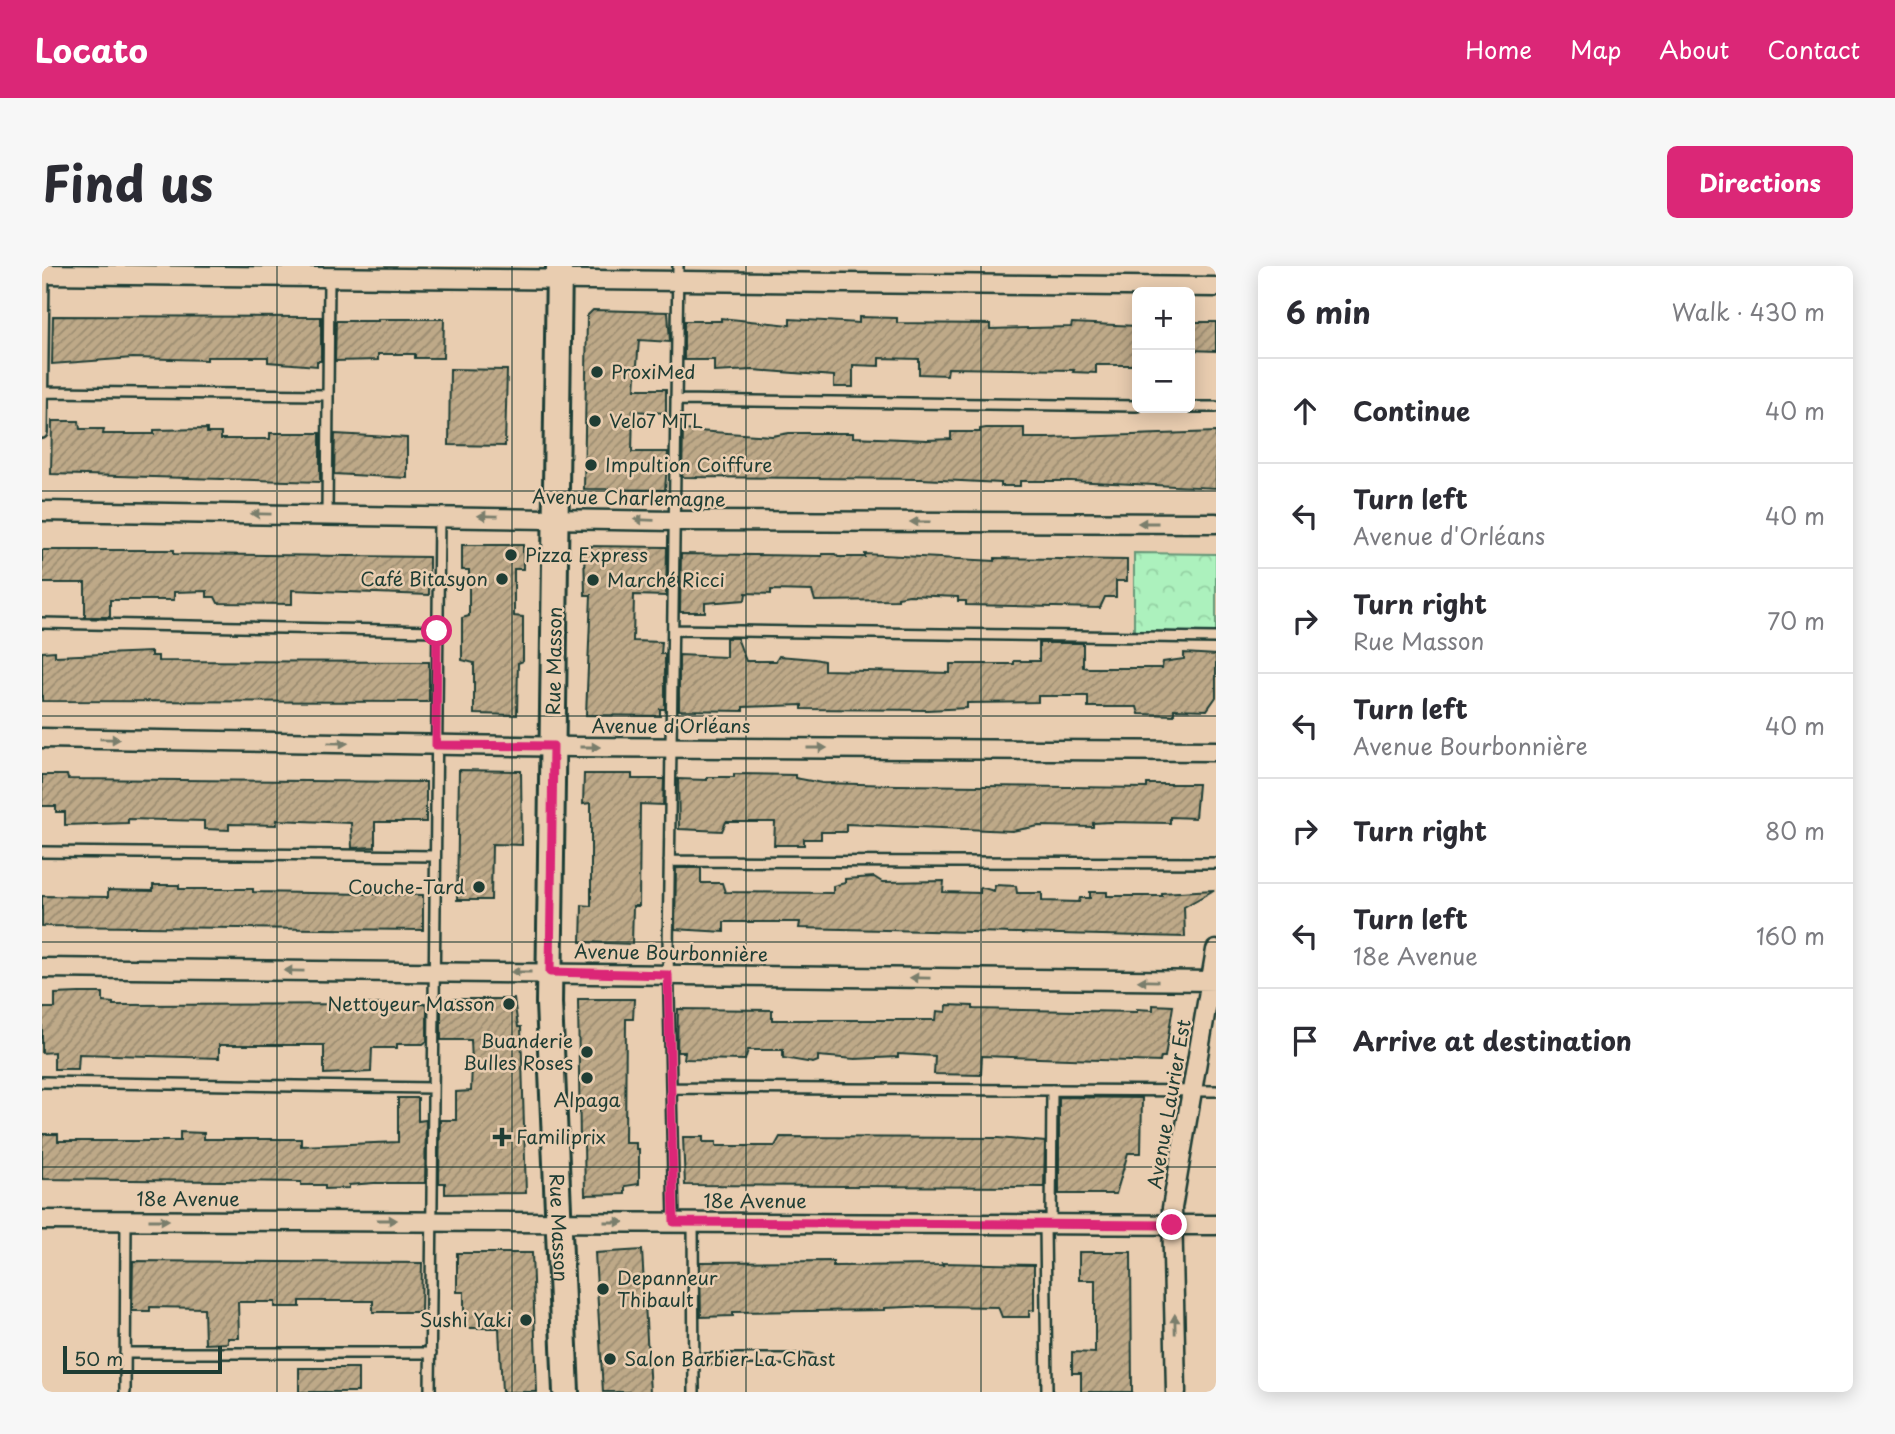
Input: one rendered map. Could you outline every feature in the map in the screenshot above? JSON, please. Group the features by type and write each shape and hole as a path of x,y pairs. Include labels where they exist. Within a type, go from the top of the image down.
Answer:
{"street":[{"path":"43,274 329,278 678,275 1216,287"},
{"name":"Rue Masson","path":"559,274 550,972 557,1221 566,1392"},
{"name":"Avenue Charlemagne","path":"42,511 439,515 676,521 1216,523"},
{"name":"Avenue d'Orléans","path":"42,738 436,745 1216,751"},
{"name":"Avenue Laurier Est","path":"1176,1392 1172,1225 1214,981 1216,950"},
{"name":"Avenue Bourbonnière","path":"42,968 1214,981"},
{"name":"18e Avenue","path":"42,1220 1216,1225"}],"lane":[{"path":"42,433 43,274"},
{"path":"674,1222 668,975 678,275"},
{"path":"327,515 329,278"},
{"path":"43,392 327,395"},
{"path":"677,400 1132,406"},
{"path":"1195,407 1216,407"},
{"path":"430,1392 439,515"},
{"path":"42,623 437,631"},
{"path":"673,630 1216,638"},
{"path":"42,852 435,856"},
{"path":"669,861 1216,863"},
{"path":"42,1082 433,1088"},
{"path":"671,1088 1216,1091"},
{"path":"1047,1392 1052,1090"},
{"path":"125,1220 125,1392"},
{"path":"693,1222 694,1392"},
{"path":"125,1353 430,1353"},
{"path":"694,1359 809,1359"}],"green space":[{"path":"1134,553 1216,554 1216,634 1134,631"}],"building":[{"path":"593,310 668,312 670,342 639,340 635,389 666,389 666,413 633,411 632,452 668,452 665,490 584,489 587,316"},
{"path":"53,316 321,317 321,361 317,361 317,366 268,362 268,357 207,357 207,360 133,358 52,364"},
{"path":"859,317 897,318 897,323 990,324 990,329 1071,327 1072,323 1132,326 1132,365 1096,365 1096,373 1073,372 1074,370 948,368 947,375 919,374 919,359 879,358 879,366 853,365 853,387 834,387 834,376 753,370 714,372 714,360 684,360 684,321 721,321 721,318 790,325 790,319 859,323"},
{"path":"444,319 443,358 415,358 415,354 378,354 378,360 335,361 336,321"},
{"path":"1195,322 1216,322 1216,351 1195,350"},
{"path":"450,369 507,370 505,446 449,445"},
{"path":"52,421 79,421 80,429 104,429 103,434 154,434 154,430 207,429 207,433 221,433 221,439 270,439 270,433 320,433 320,482 51,474"},
{"path":"1024,428 1024,438 1216,432 1216,488 1071,481 1020,481 1020,486 1001,486 1001,483 921,479 682,477 683,430 772,436 789,433 853,433 853,437 927,440 951,439 951,432 980,432 980,429"},
{"path":"335,434 407,438 407,478 334,474"},
{"path":"462,545 523,545 523,569 514,569 514,616 523,617 523,661 518,663 517,715 474,714 474,663 462,660 462,618 469,616 469,570 462,570"},
{"path":"584,546 667,547 666,596 634,595 633,641 662,642 661,654 665,654 665,709 660,709 660,716 586,715 591,595 585,595"},
{"path":"42,550 174,550 174,554 429,557 429,595 292,590 292,604 218,603 215,597 207,597 207,591 174,592 174,600 110,600 110,617 85,617 85,583 42,583"},
{"path":"681,554 835,554 838,557 865,557 865,554 995,561 995,558 1127,560 1127,581 1116,581 1116,597 1105,597 1100,608 966,605 966,601 958,601 958,597 909,595 898,597 898,600 815,601 812,591 771,590 771,594 746,593 745,600 705,603 705,612 680,612"},
{"path":"726,638 737,638 746,661 776,661 779,656 814,659 824,661 824,670 950,673 950,664 1014,664 1014,661 1039,661 1039,643 1083,643 1083,667 1088,668 1162,668 1163,662 1184,659 1184,653 1216,655 1216,697 1207,710 1174,709 1174,715 1139,714 1137,707 1088,707 1088,696 1038,696 1038,702 967,703 967,708 927,710 802,709 802,705 743,707 743,711 679,710 679,655 726,657"},
{"path":"55,651 55,656 151,652 151,656 158,656 158,661 429,662 429,702 42,701 42,652"},
{"path":"459,770 521,771 522,845 492,844 491,900 457,900"},
{"path":"584,774 632,774 632,779 664,779 663,805 640,804 639,906 633,906 632,944 581,942 582,905 591,906 591,803 583,804"},
{"path":"734,774 795,775 795,778 822,783 897,785 1147,788 1147,784 1198,784 1195,818 1170,817 1170,823 1110,822 1093,823 1093,827 1039,826 1012,831 846,824 846,832 821,832 821,839 804,839 804,845 774,845 775,822 726,822 722,831 679,829 678,779 707,780 707,777 734,777"},
{"path":"42,775 67,775 68,779 426,782 426,822 375,822 375,847 352,848 351,823 277,820 277,825 229,824 229,830 204,829 204,821 128,819 128,823 65,825 65,812 56,812 56,806 42,806"},
{"path":"676,868 701,868 701,883 722,883 725,892 833,893 833,886 845,883 845,879 874,877 882,882 944,881 943,892 980,893 980,887 994,891 995,885 1016,886 1017,893 1042,893 1042,901 1079,902 1080,898 1090,898 1090,892 1107,892 1107,896 1162,896 1162,893 1214,890 1184,907 1185,937 799,928 800,922 724,922 724,932 675,929"},
{"path":"153,885 179,885 179,889 253,889 253,892 423,895 423,930 42,926 42,896 108,897 108,890 153,891"},
{"path":"103,993 103,1002 113,1005 427,1004 427,1041 423,1044 397,1044 397,1048 372,1048 371,1072 324,1074 324,1045 219,1045 219,1058 79,1054 78,1069 54,1069 54,1052 42,1053 42,1008 55,1008 55,994"},
{"path":"441,999 514,999 518,1027 521,1027 526,1193 445,1194 445,1183 439,1183 440,1120 456,1120 456,1092 471,1091 472,1063 471,1040 441,1040"},
{"path":"578,999 634,999 633,1019 626,1019 625,1143 636,1143 636,1149 639,1149 639,1184 625,1186 625,1194 585,1195 584,1144 580,1144"},
{"path":"947,1005 973,1006 973,1009 1137,1012 1137,1009 1153,1010 1153,1005 1173,1006 1165,1057 1161,1057 1160,1062 982,1056 981,1075 934,1074 935,1056 898,1054 898,1057 855,1059 818,1056 818,1061 813,1063 783,1058 783,1050 748,1050 745,1060 684,1059 685,1052 677,1052 678,1009 772,1010 772,1020 936,1020 937,1011 946,1012"},
{"path":"1059,1097 1142,1098 1141,1153 1128,1153 1116,1194 1059,1194"},
{"path":"398,1098 418,1098 418,1121 426,1120 425,1183 374,1183 325,1189 325,1185 301,1185 301,1182 42,1179 42,1134 58,1134 58,1141 180,1141 180,1132 204,1133 204,1139 301,1139 301,1146 398,1142"},
{"path":"683,1137 703,1137 703,1142 716,1142 716,1146 775,1146 780,1137 998,1138 1045,1142 1044,1187 685,1185"},
{"path":"642,1250 650,1392 603,1392 595,1253"},
{"path":"1079,1252 1131,1252 1132,1392 1081,1392 1081,1373 1072,1373 1072,1352 1095,1353 1095,1280 1079,1280"},
{"path":"457,1253 532,1253 537,1392 502,1392 499,1328 464,1328 464,1292 457,1292"},
{"path":"133,1261 422,1263 421,1312 373,1312 373,1301 300,1301 300,1307 275,1307 275,1302 238,1302 239,1338 228,1338 228,1343 205,1344 204,1308 150,1307 150,1311 132,1311"},
{"path":"833,1261 833,1266 943,1265 942,1263 1034,1265 1034,1310 1029,1311 1029,1317 1002,1317 998,1307 932,1306 884,1310 733,1312 733,1316 701,1317 700,1262"},
{"path":"299,1368 358,1368 358,1392 299,1392"}],"place":[{"name":"ProxiMed","path":"597,372"},
{"name":"Velo7 MTL","path":"595,421"},
{"name":"Impultion Coiffure","path":"591,465"},
{"name":"Pizza Express","path":"511,555"},
{"name":"Café Bitasyon","path":"502,579"},
{"name":"Marché Ricci","path":"593,580"},
{"name":"Couche-Tard","path":"479,887"},
{"name":"Nettoyeur Masson","path":"509,1004"},
{"name":"Buanderie Bulles Roses","path":"587,1052"},
{"name":"Alpaga","path":"587,1078"},
{"name":"Familiprix","path":"502,1137"},
{"name":"Depanneur Thibault","path":"603,1289"},
{"name":"Sushi Yaki","path":"526,1320"},
{"name":"Salon Barbier La Chast","path":"610,1359"}],"route":[{"path":"437,631 436,745 553,746 550,972 668,975 674,1222 1172,1225"}]}
